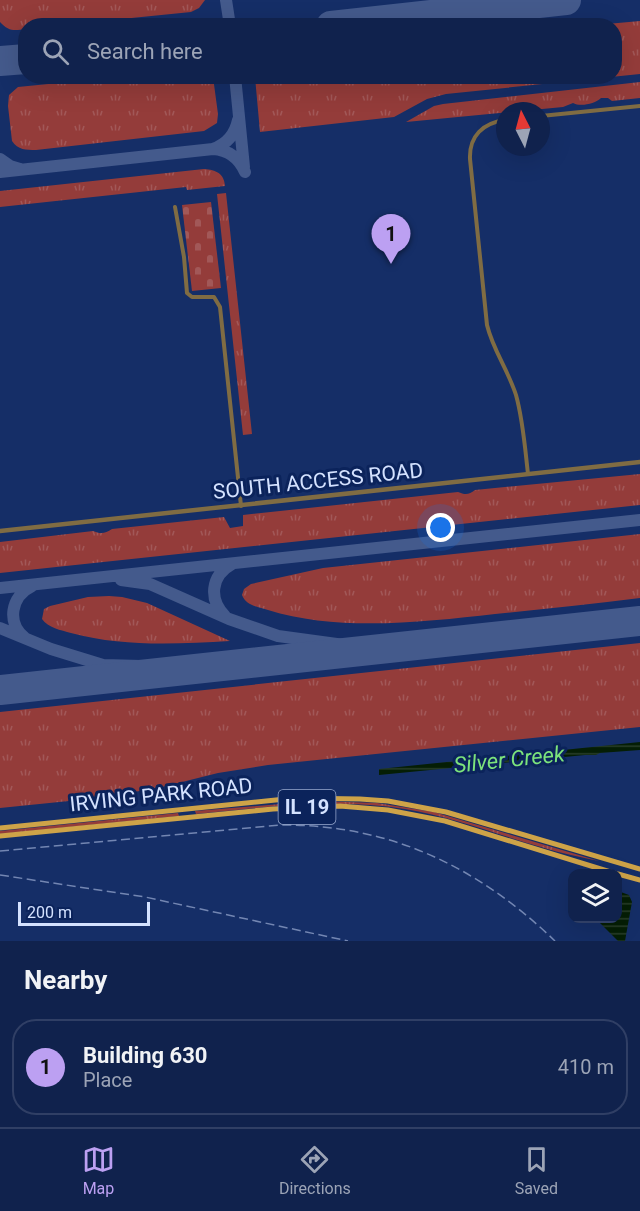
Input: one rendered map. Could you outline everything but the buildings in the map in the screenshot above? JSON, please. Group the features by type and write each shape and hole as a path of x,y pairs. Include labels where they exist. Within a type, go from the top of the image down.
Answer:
{"main road":[{"name":"IRVING PARK ROAD","path":"0,828 295,798 360,799 420,806 446,812 640,869"},
{"name":"IRVING PARK ROAD","path":"0,836 273,809 348,806 388,810 444,821 601,869"},
{"name":"IRVING PARK ROAD","path":"622,875 640,880"}],"street":[{"path":"550,115 640,106"},
{"path":"496,122 488,124 474,137 469,151 487,325 494,348 512,383 518,403 528,474"},
{"path":"175,207 184,257 187,293 192,297 214,297 220,307 241,506"},
{"name":"SOUTH ACCESS ROAD","path":"0,531 640,462"}],"green space":[{"path":"0,0 205,0 199,8 191,12 131,18 18,18 18,30 14,30 0,22"},
{"path":"640,21 640,74 622,76 622,23"},
{"path":"640,82 640,98 612,101 608,98 601,98 583,105 573,103 550,108 550,102 496,102 496,113 406,122 434,106"},
{"path":"48,84 214,84 217,123 204,131 26,150 12,141 9,95 18,87"},
{"path":"256,84 543,84 446,94 427,99 394,117 260,132"},
{"path":"204,169 219,173 225,186 187,190 186,187 0,207 0,191"},
{"path":"226,193 252,434 243,435 217,194"},
{"path":"211,202 221,288 192,291 182,205"},
{"path":"640,474 640,505 0,573 0,542 93,531 102,533 112,529 224,517 230,528 243,526 243,515 458,492 467,494 475,490"},
{"path":"640,534 640,598 439,620 352,623 295,617 257,607 250,604 242,595 244,589 251,584 323,568"},
{"path":"109,596 147,603 230,641 170,643 110,641 59,630 42,619 44,609 50,606 88,597"},
{"path":"640,643 640,727 268,765 218,773 154,789 0,808 0,712"},
{"path":"317,801 377,803 434,812 599,861 555,851 457,821 405,809 326,804 274,806 196,814 195,811"},
{"path":"178,813 179,816 0,834 0,831"}],"water":[{"name":"Silver Creek","path":"640,742 640,750 379,775 379,769"},
{"path":"622,892 629,895 632,902 625,941 618,941 600,923 622,923"}],"taxiway":[{"path":"226,0 229,18"},
{"path":"421,15 477,7 506,0"},
{"path":"0,57 7,61 0,66"},
{"path":"236,84 244,167"},
{"path":"213,149 230,138 238,120"},
{"path":"0,172 213,149 233,156 245,172"},
{"path":"0,159 20,169"},
{"path":"0,588 640,520"},
{"path":"225,616 216,603 214,588 219,575 232,564"},
{"path":"121,580 150,584 229,619 278,636 344,645 444,643"},
{"path":"25,638 15,625 14,610 19,596 32,586"},
{"path":"0,628 51,649 103,665 180,667 235,665"}],"runway":[{"path":"403,18 566,0"},
{"path":"0,61 18,60"},
{"path":"0,690 640,621"}],"railway":[{"path":"0,851 280,825 358,832 394,841 429,854 462,871 525,914 555,941"},
{"path":"0,875 145,897 348,941"}],"place":[{"name":"Building 630","path":"391,264"}]}
